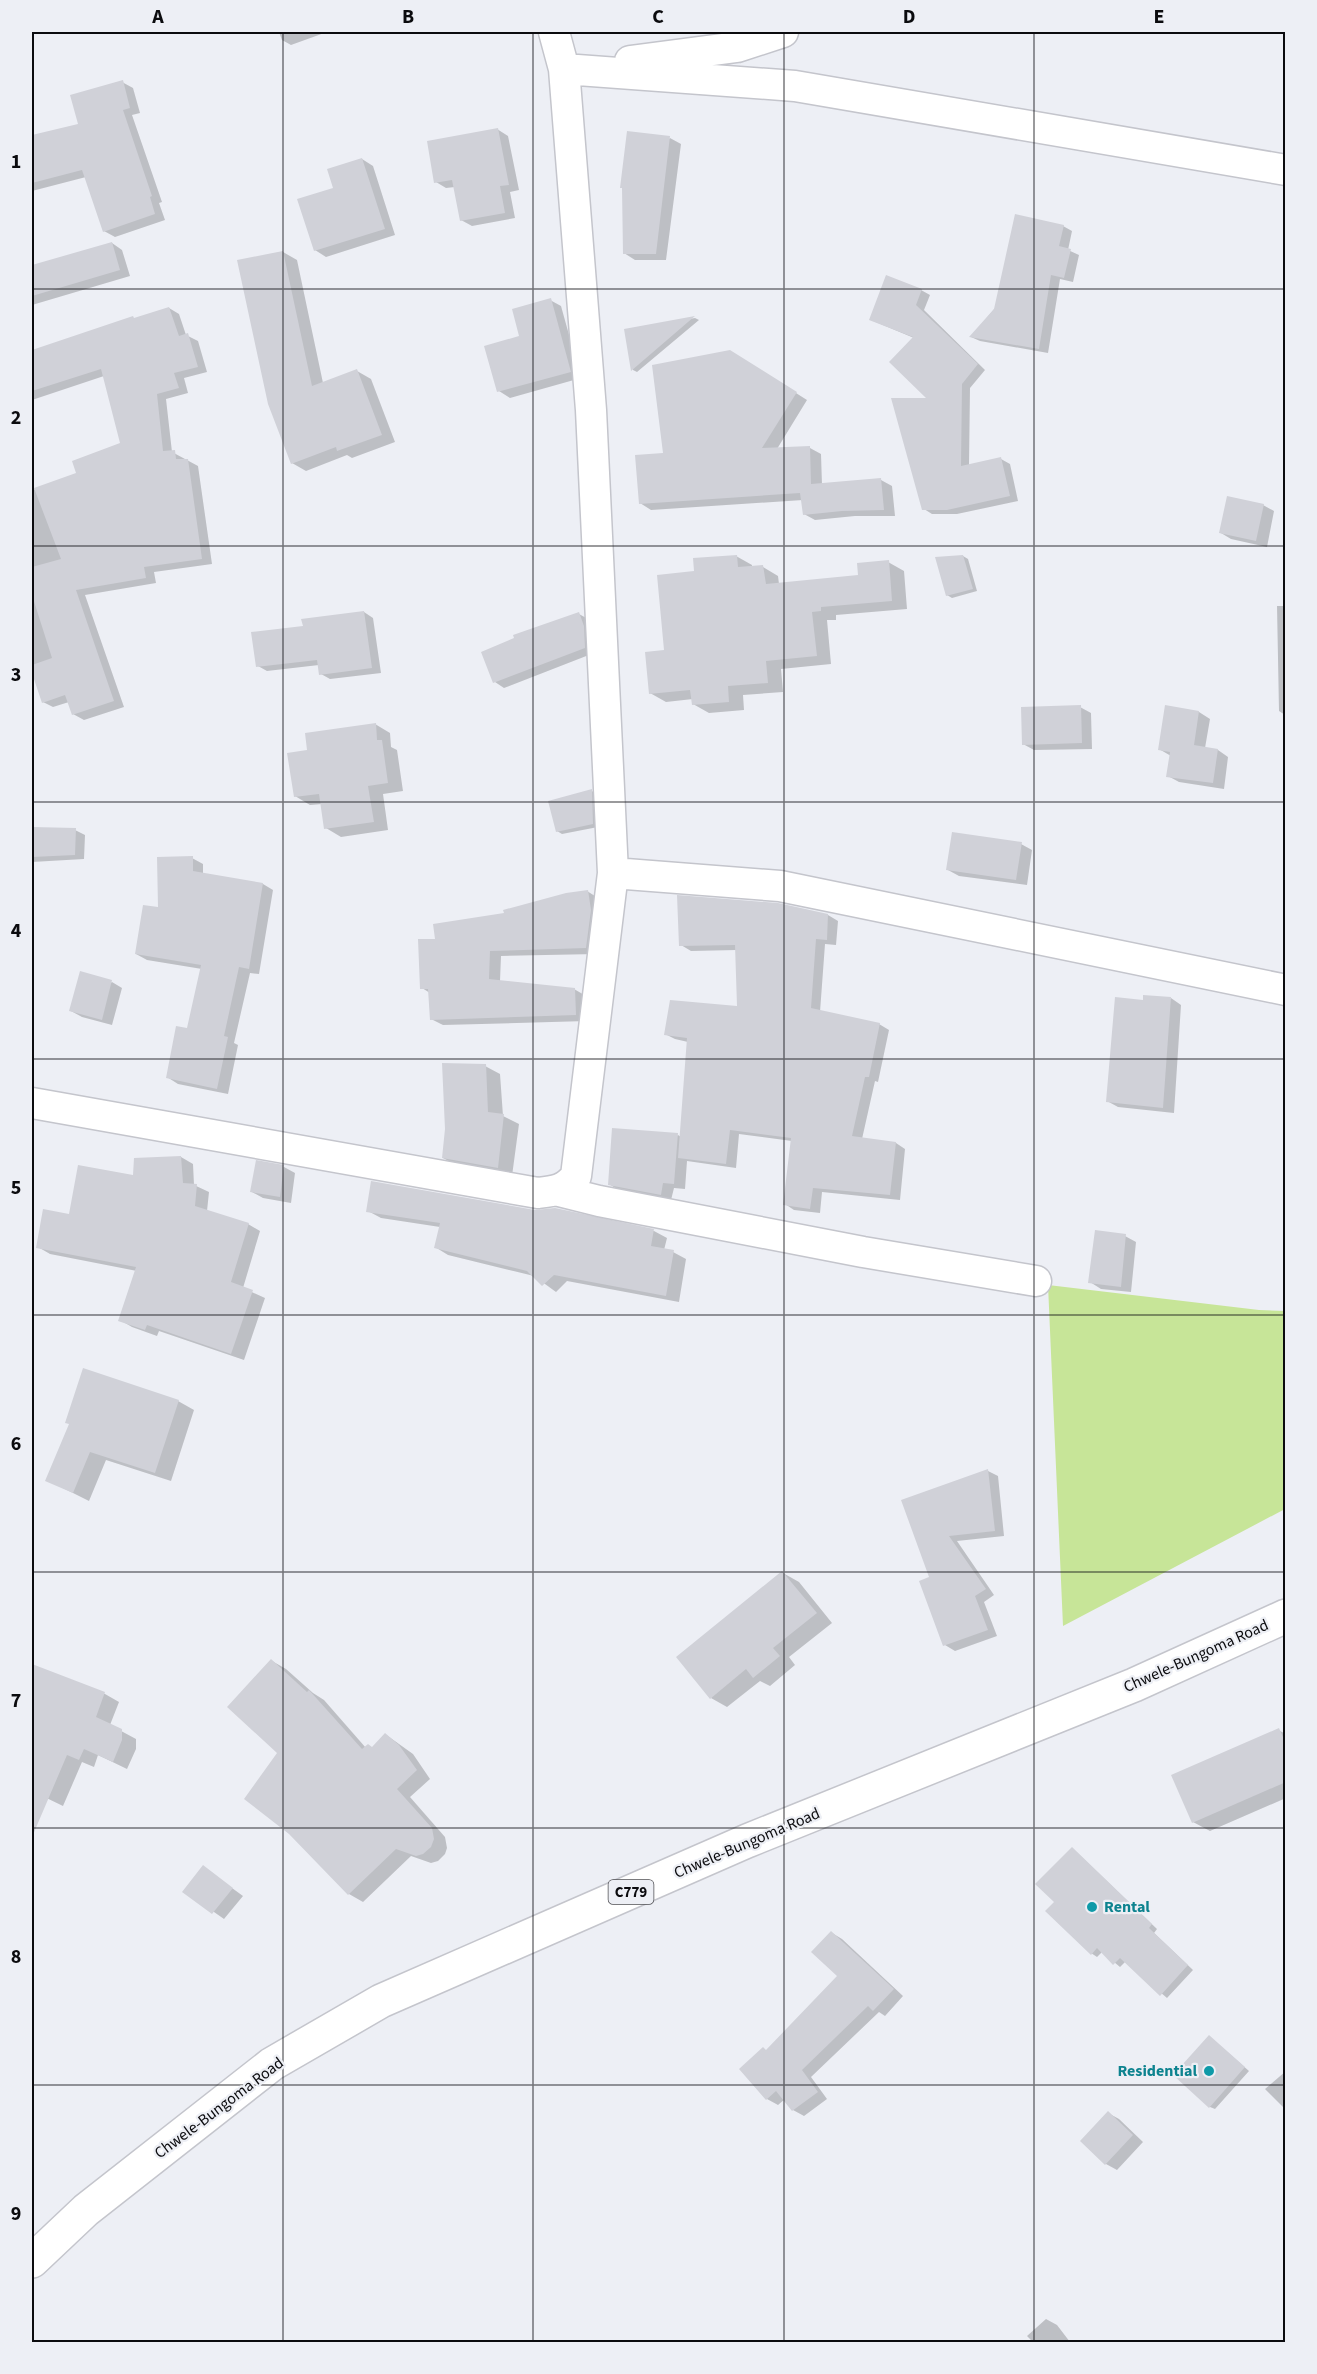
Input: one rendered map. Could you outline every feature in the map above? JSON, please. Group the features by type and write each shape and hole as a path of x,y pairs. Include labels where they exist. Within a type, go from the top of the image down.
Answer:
{"main road":[{"name":"Chwele-Bungoma Road","path":"32,2261 86,2211 272,2064 381,2001 747,1841 1134,1685 1286,1616"}],"street":[{"path":"554,32 564,69 591,410 612,873 579,1165 576,1176 569,1185 559,1191"},
{"path":"564,69 737,48 783,32"},
{"path":"564,69 795,86 1286,170"},
{"path":"612,873 780,886 1286,990"},
{"path":"32,1103 538,1193 559,1191 599,1201 852,1250 1036,1281"}],"green space":[{"path":"1048,1285 1259,1310 1286,1311 1285,1509 1063,1626"}],"building":[{"path":"123,80 130,108 123,110 152,196 150,197 155,214 103,232 82,170 32,183 32,135 78,124 70,95"},
{"path":"498,128 509,185 500,186 505,213 460,221 452,180 434,183 427,141"},
{"path":"627,131 670,136 656,254 623,254 622,188 620,188"},
{"path":"362,158 385,229 314,251 297,199 333,188 327,169"},
{"path":"1015,214 1064,225 1059,246 1071,249 1064,278 1051,275 1039,349 969,337 994,309"},
{"path":"112,242 120,270 32,296 32,265"},
{"path":"283,251 312,386 357,369 382,435 337,451 336,447 291,464 268,404 237,260"},
{"path":"886,275 922,289 916,305 978,364 962,384 961,466 1001,457 1010,496 947,510 922,510 891,398 926,398 889,362 913,337 869,320"},
{"path":"551,298 571,372 497,392 484,346 519,336 512,309"},
{"path":"169,307 179,336 188,333 198,367 174,373 179,388 157,394 163,451 175,450 176,459 188,459 202,559 144,567 146,578 76,590 114,701 72,715 65,695 42,703 32,673 32,665 52,658 32,595 32,567 61,559 34,488 76,473 72,461 120,443 101,369 32,391 32,350 133,316 134,318"},
{"path":"695,316 631,371 624,329"},
{"path":"730,350 797,392 762,448 810,446 811,484 881,478 884,510 803,515 800,493 639,504 635,455 663,453 652,365"},
{"path":"1227,496 1264,504 1256,541 1219,533"},
{"path":"737,555 738,567 763,565 766,584 858,575 857,563 889,560 892,601 821,607 821,611 812,612 817,656 766,661 768,683 728,686 729,702 692,705 690,690 649,694 645,652 664,650 657,575 694,571 693,558"},
{"path":"963,555 973,589 946,596 935,557"},
{"path":"364,611 372,668 319,675 317,660 256,667 251,632 303,626 301,619"},
{"path":"579,612 584,626 585,648 493,683 481,652 514,638 513,635"},
{"path":"1081,705 1082,743 1022,745 1021,707"},
{"path":"1165,705 1199,711 1194,745 1218,749 1213,783 1166,777 1170,752 1158,750"},
{"path":"376,723 377,740 382,740 388,783 368,786 374,822 324,829 319,794 294,797 287,753 307,750 305,733"},
{"path":"592,789 593,824 556,832 548,801"},
{"path":"32,827 76,828 75,855 32,857"},
{"path":"952,832 1022,842 1016,880 946,870"},
{"path":"193,856 193,871 263,883 249,969 239,967 224,1036 228,1037 217,1089 166,1078 176,1026 187,1028 201,965 135,954 143,905 158,907 157,857"},
{"path":"588,890 591,910 586,948 490,951 489,979 575,988 576,1015 430,1020 428,989 420,989 418,939 435,939 433,924 504,913 503,910 566,893"},
{"path":"677,895 778,903 828,914 827,940 816,939 811,1008 880,1023 869,1077 865,1077 852,1136 896,1142 890,1195 813,1188 810,1209 783,1205 791,1138 730,1130 726,1164 678,1158 687,1038 664,1035 670,1000 737,1006 735,945 679,946"},
{"path":"80,971 112,980 102,1020 69,1011"},
{"path":"1143,995 1171,997 1163,1108 1106,1102 1115,997 1143,1000"},
{"path":"442,1063 486,1064 488,1112 504,1114 498,1168 442,1158 445,1129"},
{"path":"612,1128 678,1133 674,1184 663,1183 661,1195 608,1185"},
{"path":"181,1156 183,1183 197,1184 195,1206 249,1223 231,1282 253,1290 231,1354 147,1325 145,1330 118,1321 136,1267 36,1248 43,1209 69,1214 78,1165 133,1175 134,1158"},
{"path":"256,1160 284,1165 280,1197 250,1192"},
{"path":"371,1181 535,1210 555,1208 654,1229 651,1246 674,1250 666,1296 554,1275 542,1286 527,1271 434,1248 440,1223 366,1212"},
{"path":"1095,1230 1126,1234 1121,1287 1088,1283"},
{"path":"83,1368 179,1400 155,1473 90,1452 73,1493 45,1481 69,1424 65,1423"},
{"path":"988,1469 995,1531 949,1536 986,1589 975,1596 988,1630 943,1646 919,1581 929,1577 901,1500"},
{"path":"782,1571 817,1613 773,1648 780,1656 753,1678 746,1669 710,1699 676,1657"},
{"path":"271,1659 307,1692 309,1690 362,1749 368,1744 372,1747 385,1733 399,1745 417,1770 397,1789 432,1828 434,1839 431,1847 423,1854 416,1856 396,1849 348,1895 289,1834 244,1799 277,1753 227,1707"},
{"path":"32,1664 105,1692 96,1717 122,1729 122,1740 113,1762 84,1749 79,1760 67,1755 32,1837"},
{"path":"1279,1728 1286,1744 1286,1782 1192,1823 1171,1775"},
{"name":"Rental","path":"1072,1847 1152,1924 1149,1928 1188,1965 1160,1996 1120,1958 1113,1965 1097,1948 1091,1955 1045,1911 1054,1902 1035,1884"},
{"path":"203,1865 233,1888 212,1914 182,1892"},
{"path":"831,1931 894,1989 873,2011 868,2006 802,2070 818,2092 792,2111 776,2091 766,2100 739,2069 763,2047 766,2050 837,1976 811,1952"},
{"name":"Residential","path":"1209,2035 1245,2067 1209,2108 1173,2075"},
{"path":"1108,2111 1133,2135 1105,2165 1080,2141"}],"place":[{"name":"Rental","path":"1092,1907"},
{"name":"Residential","path":"1209,2071"}]}
